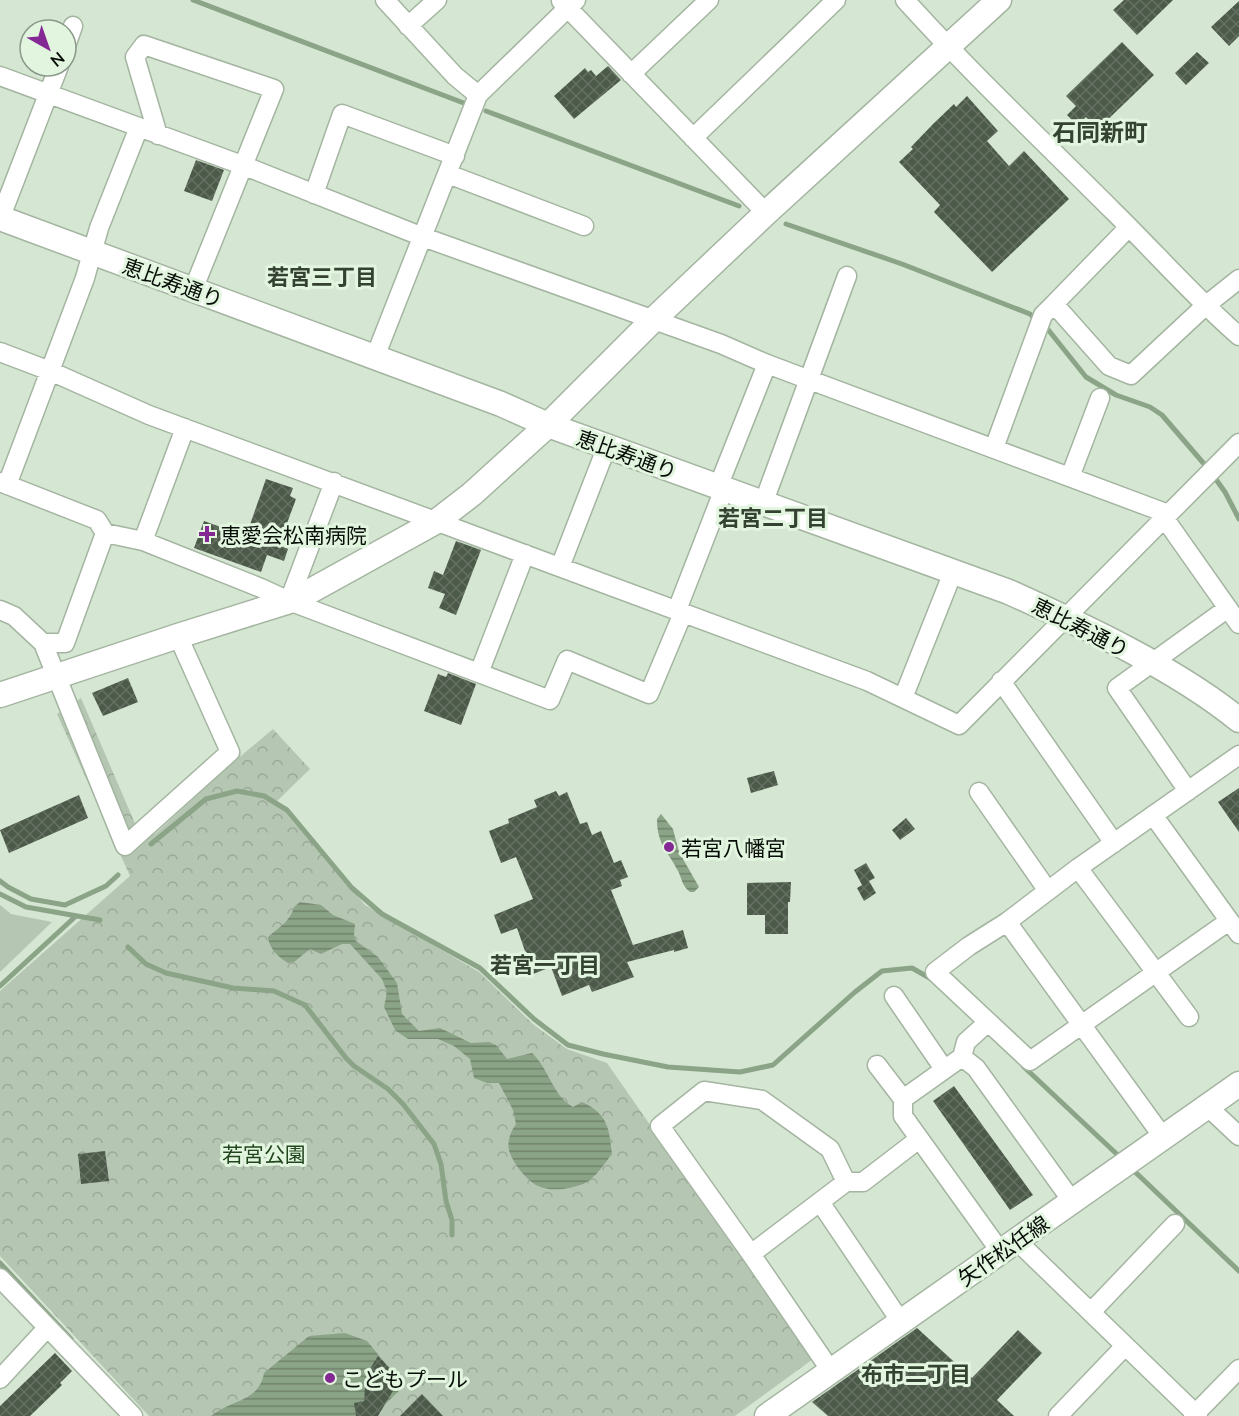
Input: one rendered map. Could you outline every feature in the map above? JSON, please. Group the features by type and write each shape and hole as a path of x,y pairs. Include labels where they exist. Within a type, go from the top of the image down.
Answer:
{"street":[{"path":"385,0 454,76 478,95"},
{"path":"408,26 437,0"},
{"path":"631,74 709,0"},
{"path":"693,138 836,0"},
{"path":"905,0 949,48 1205,306 1239,336"},
{"path":"0,695 289,601 436,521 472,494 548,425 652,321 766,213 999,0"},
{"path":"375,357 478,95 568,3 631,74 766,213"},
{"path":"158,135 135,57 144,45 274,89 193,290"},
{"path":"0,76 242,165 423,237 721,344 767,364 1163,512 1165,519 1239,624"},
{"path":"0,219 55,78"},
{"path":"314,194 342,114 455,156"},
{"path":"139,128 99,228 85,278 50,371 4,484 97,520 105,533 143,541 289,601 550,700 567,660 649,694 767,364"},
{"path":"447,174 584,226"},
{"name":"恵比寿通り","path":"0,219 501,404 548,425 1009,592 1066,617 1151,663 1220,704 1239,720"},
{"path":"994,448 1043,315 1129,227"},
{"path":"763,504 847,276"},
{"path":"1054,304 1109,366 1131,375 1205,306 1239,279"},
{"path":"0,352 50,371 149,415 867,681 959,725 1239,443"},
{"path":"1070,477 1100,398"},
{"path":"143,541 185,428"},
{"path":"560,567 607,446"},
{"path":"289,601 334,482"},
{"path":"43,644 65,643 105,533"},
{"path":"479,673 525,554"},
{"path":"903,698 953,572"},
{"path":"1188,791 1117,688 1228,608"},
{"path":"0,610 14,616 43,644 125,846 230,752 178,636"},
{"path":"1001,681 1114,843"},
{"path":"1153,815 1234,927 1155,972 1030,1061 985,1025 935,972 969,946 1007,922 1078,868 1153,815 1239,755"},
{"path":"979,792 1048,891"},
{"path":"1078,868 1190,1017"},
{"path":"1007,922 1163,1137"},
{"path":"894,996 944,1070"},
{"path":"903,1099 962,1057 966,1042 985,1025"},
{"path":"962,1057 976,1068 1072,1201"},
{"path":"877,1065 903,1099 903,1116 919,1139 1008,1246 1090,1312 1196,1415 1239,1369"},
{"name":"矢作松任線","path":"767,1416 1239,1084"},
{"path":"831,1371 752,1254 660,1126 704,1091 762,1100 830,1149 846,1182"},
{"path":"1208,1107 1239,1136"},
{"path":"752,1254 846,1182 863,1182 919,1139"},
{"path":"820,1202 901,1322"},
{"path":"1090,1312 1175,1224"},
{"path":"0,1278 134,1416"},
{"path":"0,1379 47,1328"},
{"path":"1058,1416 1125,1346"}],"green space":[{"name":"若宮公園","path":"81,698 140,835 155,834 273,729 310,769 274,804 286,811 365,905 479,972 534,1025 567,1049 607,1063 813,1359 735,1416 149,1416 0,1256 0,991 130,876 57,714"},
{"path":"0,905 11,914 52,922 0,972"}],"shaded area":[{"path":"661,814 673,829 679,852 699,887 694,892 690,892 685,887 661,842 657,819"},
{"path":"300,902 321,905 333,915 355,924 356,941 378,957 397,983 402,1014 419,1031 440,1028 471,1043 489,1042 496,1045 507,1059 532,1053 566,1102 573,1107 582,1102 597,1112 606,1123 612,1154 595,1175 583,1184 560,1189 543,1188 529,1180 509,1150 510,1136 516,1124 513,1110 499,1083 487,1083 474,1078 470,1059 454,1046 438,1039 408,1039 395,1030 384,1007 387,992 382,979 350,944 342,944 321,954 310,949 294,962 288,963 278,955 270,945 268,937 287,920 294,907"},
{"name":"こどもプール","path":"345,1333 367,1341 404,1386 373,1416 211,1416 251,1395 257,1390 264,1373 309,1336"}],"building":[{"path":"1124,0 1173,0 1137,35 1113,10"},
{"path":"1239,1 1239,36 1229,46 1211,27"},
{"path":"1122,42 1154,75 1098,129 1086,117 1077,125 1067,115 1076,106 1066,96"},
{"path":"1197,52 1209,63 1186,85 1175,73"},
{"path":"608,66 621,80 574,119 554,96 585,68 588,72 591,70 596,76"},
{"path":"967,96 998,131 987,141 1009,166 1024,151 1069,199 992,272 934,212 940,205 899,162 933,124 954,104 956,107"},
{"path":"196,160 224,170 212,201 184,191"},
{"path":"266,479 293,488 290,496 296,499 279,545 288,549 284,561 267,555 261,572 194,548 204,521 246,536"},
{"path":"456,541 481,550 456,615 439,608 445,594 428,588 434,571 443,575"},
{"path":"448,673 476,684 461,725 424,711 438,674 446,677"},
{"path":"128,678 138,702 103,716 92,693"},
{"path":"774,771 778,785 751,793 747,778"},
{"path":"1239,788 1239,832 1218,802"},
{"path":"556,791 559,796 567,792 580,824 587,822 592,835 601,831 614,863 621,860 628,877 620,880 622,886 611,890 633,945 683,930 688,948 627,962 634,977 592,992 589,985 562,996 551,967 533,974 517,928 501,934 494,915 533,899 516,857 501,863 489,831 509,823 508,819 537,807 534,800"},
{"path":"79,795 88,818 9,853 0,830"},
{"path":"906,818 915,829 900,840 892,830"},
{"path":"866,863 875,878 869,881 876,893 864,901 857,888 862,885 854,870"},
{"path":"791,882 790,902 788,902 788,934 765,934 765,915 747,915 747,883"},
{"path":"954,1086 1033,1195 1010,1210 933,1101"},
{"path":"105,1151 109,1181 81,1184 78,1154"},
{"path":"917,1328 972,1378 1018,1330 1042,1353 997,1400 1014,1416 828,1416 812,1402"},
{"path":"55,1353 72,1371 60,1383 62,1385 30,1416 0,1416 0,1406"},
{"path":"378,1356 400,1379 378,1416 356,1416 354,1403 364,1401 366,1375"},
{"path":"422,1394 443,1416 400,1416"}],"waterway":[{"path":"193,0 469,105"},
{"path":"486,111 739,206"},
{"path":"786,224 902,264 1030,314 1036,320"},
{"path":"1046,327 1086,377 1116,395 1150,407 1162,415 1205,465"},
{"path":"1215,478 1239,519"},
{"path":"151,844 206,799 237,791 264,796 287,810 352,888 382,914 480,968 534,1019 568,1045 668,1067 740,1072 773,1065 882,971 912,968 933,980"},
{"path":"0,881 31,899 65,905 106,886 118,875"},
{"path":"0,894 26,907 100,920"},
{"path":"0,986 76,916"},
{"path":"128,947 146,964 166,973 233,988 274,991 305,1005 346,1058 388,1089 403,1104 434,1144 441,1164 446,1201 452,1220 452,1235"},
{"path":"1024,1067 1122,1159"},
{"path":"1131,1168 1239,1271"},
{"path":"0,1263 71,1339"}],"place":[{"name":"恵愛会松南病院","path":"207,534"},
{"name":"若宮八幡宮","path":"669,847"},
{"name":"こどもプール","path":"330,1378"}],"district":[{"name":"石同新町","path":"1100,131"},
{"name":"若宮三丁目","path":"322,276"},
{"name":"若宮二丁目","path":"773,517"},
{"name":"若宮一丁目","path":"545,964"},
{"name":"布市二丁目","path":"916,1373"}]}
